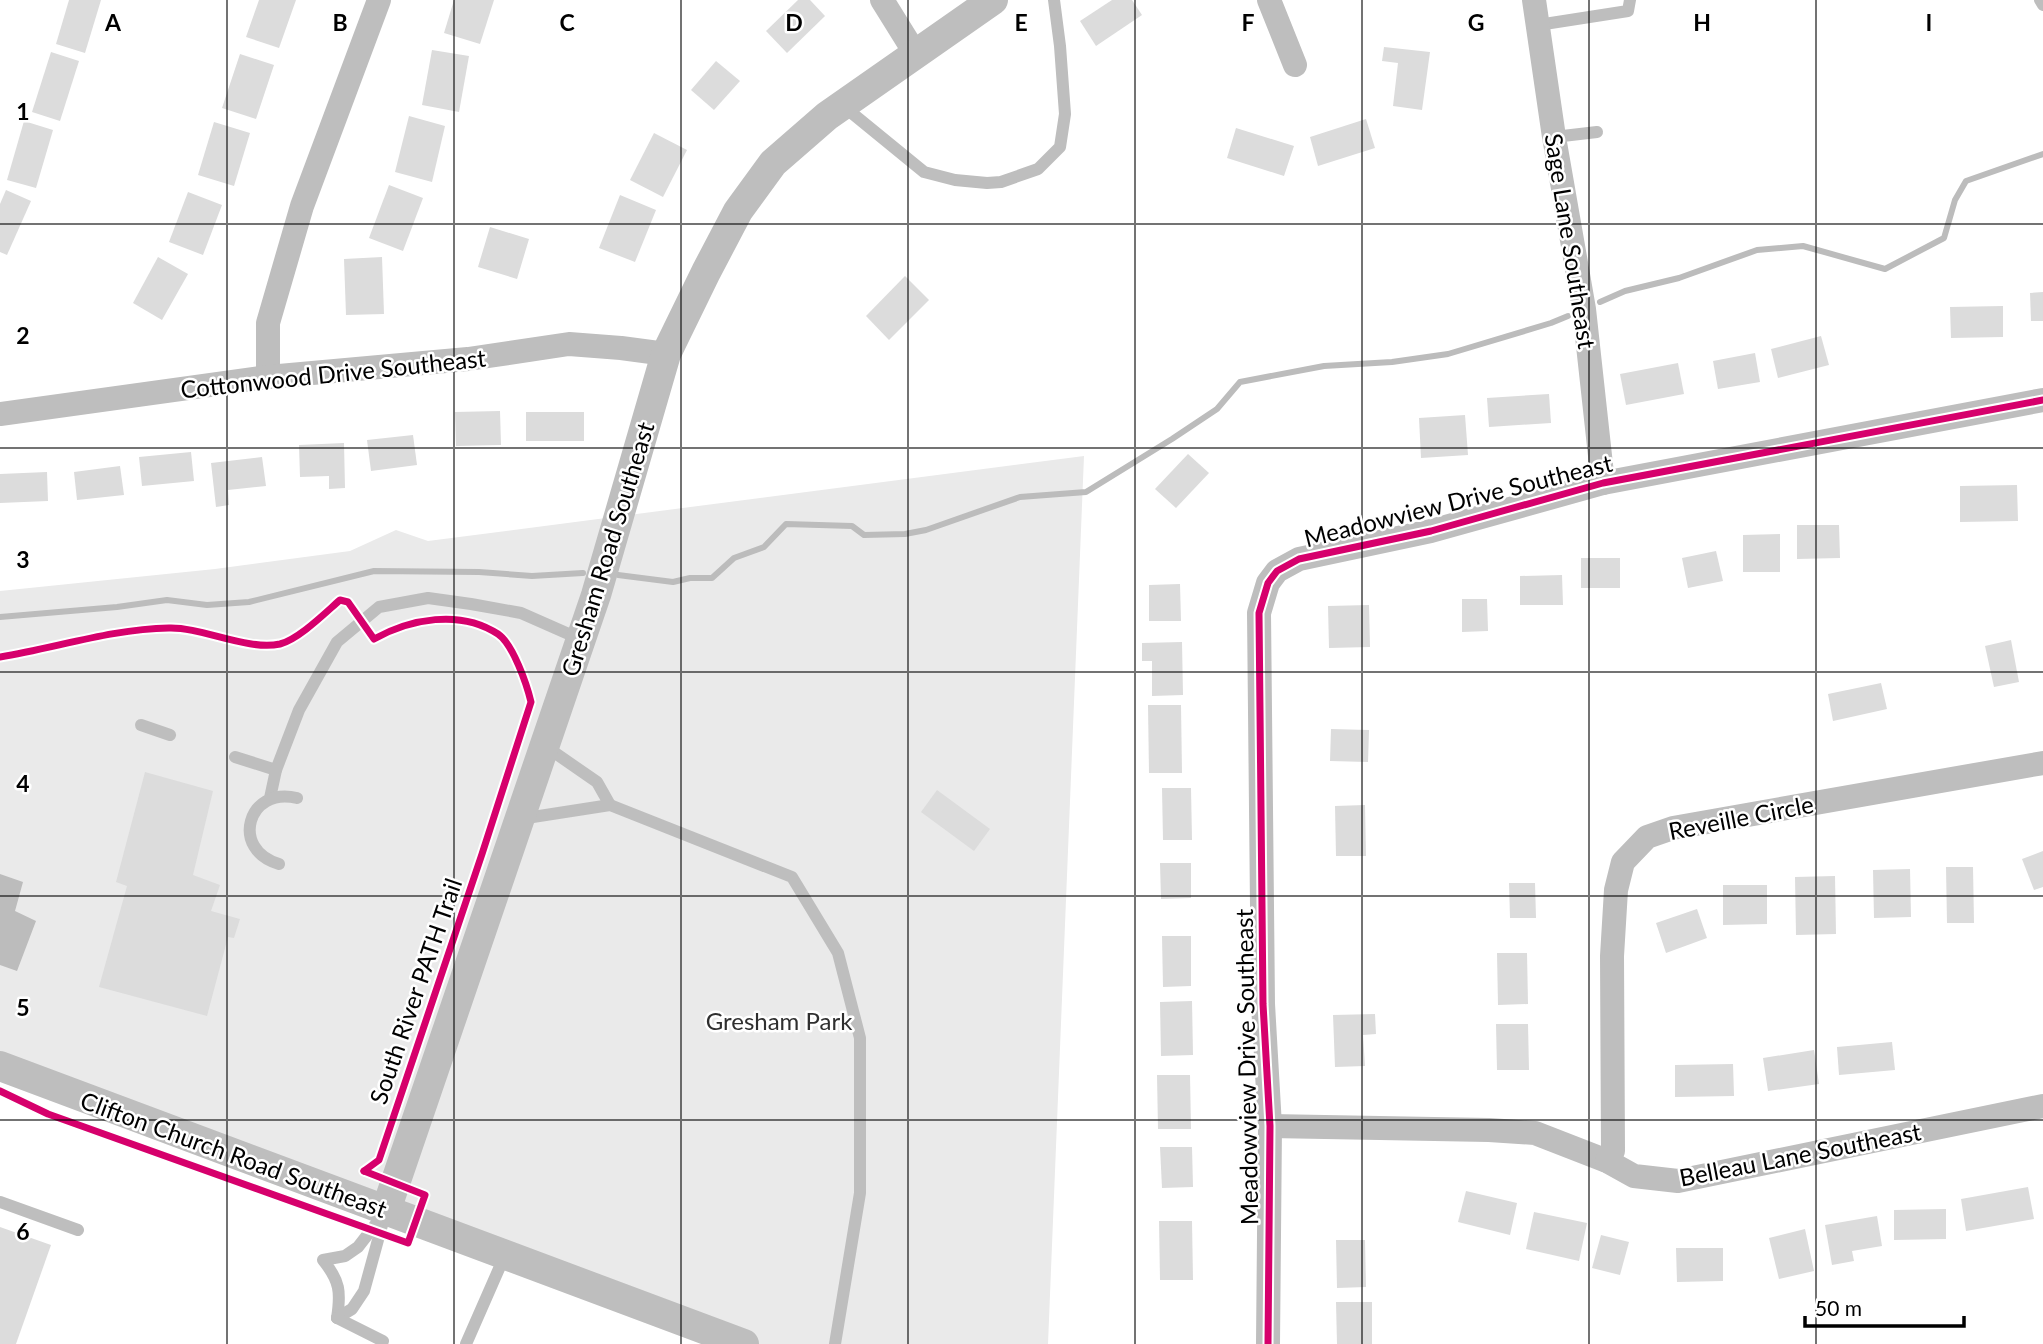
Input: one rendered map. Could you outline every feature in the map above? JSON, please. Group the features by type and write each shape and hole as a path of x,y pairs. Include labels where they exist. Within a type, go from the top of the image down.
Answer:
{"street":[{"path":"268,377 268,323 302,206 379,0"},
{"path":"882,0 915,53"},
{"name":"Gresham Road Southeast","path":"386,1210 596,595 666,355 738,211 772,163 842,105 993,0"},
{"path":"1269,0 1295,65"},
{"name":"Sage Lane Southeast","path":"1534,0 1554,137 1584,309 1603,483"},
{"name":"Cottonwood Drive Southeast","path":"0,414 268,377 468,359 569,344 666,355"},
{"name":"Meadowview Drive Southeast","path":"1268,1344 1270,1126 1263,1004 1259,614 1268,583 1277,571 1299,558 1431,531 1603,483 2043,400"},
{"name":"Reveille Circle","path":"1607,1161 1613,1151 1612,956 1616,890 1623,862 1647,836 1673,828 2043,763"},
{"name":"Clifton Church Road Southeast","path":"0,1066 744,1344"},
{"name":"Belleau Lane Southeast","path":"1270,1126 1535,1133 1607,1161 1634,1176 1678,1181 2043,1106"}],"lane":[{"path":"842,105 924,172 955,180 987,183 1000,182 1038,169 1060,147 1065,114 1054,0"},
{"path":"1538,25 1628,10 1630,0"},
{"path":"2040,0 2043,5"},
{"path":"1554,137 1597,132"},
{"path":"270,798 276,771 299,710 337,642 379,607 428,598 460,603 521,613 581,639"},
{"path":"141,725 170,735"},
{"path":"544,746 597,782 610,805"},
{"path":"235,757 276,771"},
{"path":"279,864 263,857 252,843 250,825 256,809 270,798 297,798"},
{"path":"520,819 610,805 792,877 838,953 860,1038 860,1193 835,1344"},
{"path":"0,1202 78,1230"},
{"path":"337,1318 339,1285 323,1260 345,1256 358,1247 386,1210"},
{"path":"337,1318 352,1309 364,1291 386,1210"},
{"path":"466,1344 506,1254"},
{"path":"337,1318 383,1341"}],"green space":[{"name":"Gresham Park","path":"1084,456 1048,1344 724,1344 0,1066 0,591 215,569 350,551 396,530 428,541"}],"shaded area":[{"path":"0,874 23,882 15,911 36,921 17,971 0,965"}],"building":[{"path":"69,0 101,0 85,53 56,44"},
{"path":"259,0 296,0 279,48 246,37"},
{"path":"454,0 494,0 480,44 444,33"},
{"path":"798,0 810,0 825,16 787,53 766,31"},
{"path":"1112,0 1132,0 1142,15 1096,46 1080,21"},
{"path":"1384,47 1430,52 1422,110 1393,106 1398,63 1382,61"},
{"path":"432,50 469,56 459,112 422,105"},
{"path":"51,52 79,61 60,121 32,112"},
{"path":"240,54 274,65 256,119 222,108"},
{"path":"716,61 740,81 714,110 691,90"},
{"path":"409,116 445,126 432,182 395,172"},
{"path":"1366,119 1375,148 1318,166 1310,137"},
{"path":"24,121 53,130 36,188 7,180"},
{"path":"214,122 250,133 234,186 198,175"},
{"path":"1236,128 1294,146 1284,176 1227,158"},
{"path":"654,133 687,150 663,197 630,180"},
{"path":"389,185 423,198 403,251 369,238"},
{"path":"6,190 31,201 7,255 0,252 0,204"},
{"path":"188,192 222,205 203,255 169,242"},
{"path":"620,195 656,210 635,262 599,248"},
{"path":"490,227 529,239 517,279 478,267"},
{"path":"158,257 188,274 162,320 133,303"},
{"path":"382,257 384,314 346,315 344,259"},
{"path":"905,276 929,300 889,340 866,316"},
{"path":"2043,292 2043,321 2031,321 2030,293"},
{"path":"2003,306 2003,337 1951,338 1950,307"},
{"path":"1821,336 1829,365 1778,378 1771,349"},
{"path":"1755,353 1760,382 1718,389 1713,361"},
{"path":"1678,363 1684,394 1626,405 1620,374"},
{"path":"1549,394 1551,423 1489,427 1487,398"},
{"path":"500,411 501,445 456,446 455,412"},
{"path":"526,412 584,412 584,441 526,441"},
{"path":"1465,415 1468,455 1421,458 1419,418"},
{"path":"413,435 417,465 371,471 367,440"},
{"path":"344,443 345,488 329,489 329,476 300,477 299,445"},
{"path":"191,452 194,481 142,486 139,457"},
{"path":"1188,454 1209,473 1176,508 1155,489"},
{"path":"262,457 266,486 228,490 229,505 216,507 211,463"},
{"path":"120,466 124,495 77,500 74,472"},
{"path":"47,472 48,501 0,503 0,474"},
{"path":"2017,485 2018,521 1960,522 1960,486"},
{"path":"1797,525 1839,525 1840,558 1797,559"},
{"path":"1780,534 1780,572 1743,572 1743,535"},
{"path":"1716,551 1723,581 1688,588 1682,558"},
{"path":"1581,558 1620,558 1620,588 1581,588"},
{"path":"1562,575 1563,605 1520,605 1520,576"},
{"path":"1180,584 1181,621 1149,621 1149,585"},
{"path":"1462,599 1487,599 1488,631 1462,632"},
{"path":"1369,605 1370,647 1329,648 1328,606"},
{"path":"2011,640 2019,682 1994,687 1985,646"},
{"path":"1182,642 1183,695 1152,696 1152,661 1142,661 1142,643"},
{"path":"1881,683 1887,709 1833,721 1828,694"},
{"path":"1148,705 1181,705 1182,773 1149,773"},
{"path":"1331,729 1369,730 1368,762 1330,761"},
{"path":"145,772 213,791 193,875 220,885 211,911 240,919 234,938 228,937 207,1016 99,987 127,886 116,882"},
{"path":"1162,788 1191,788 1192,840 1163,840"},
{"path":"937,790 990,829 974,851 921,812"},
{"path":"1365,805 1366,856 1336,856 1335,806"},
{"path":"2043,851 2043,887 2034,890 2022,859"},
{"path":"1160,863 1191,863 1191,898 1161,899"},
{"path":"1946,867 1973,867 1974,923 1947,923"},
{"path":"1910,869 1911,917 1874,918 1873,870"},
{"path":"1835,876 1836,934 1796,935 1795,877"},
{"path":"1509,883 1535,883 1536,918 1510,918"},
{"path":"1723,885 1767,885 1767,924 1723,925"},
{"path":"1697,909 1707,938 1666,953 1656,923"},
{"path":"1162,936 1191,936 1191,986 1163,987"},
{"path":"1497,953 1527,953 1528,1004 1498,1005"},
{"path":"1192,1001 1193,1055 1161,1056 1160,1002"},
{"path":"1375,1014 1376,1034 1363,1035 1365,1066 1335,1067 1333,1015"},
{"path":"1496,1024 1528,1024 1529,1070 1497,1070"},
{"path":"1892,1042 1895,1070 1839,1075 1837,1047"},
{"path":"1814,1050 1819,1084 1768,1091 1763,1058"},
{"path":"1733,1064 1734,1096 1675,1097 1675,1065"},
{"path":"1157,1075 1190,1075 1191,1129 1158,1129"},
{"path":"1160,1147 1192,1147 1193,1187 1162,1188"},
{"path":"2028,1187 2034,1219 1966,1231 1961,1199"},
{"path":"1466,1191 1517,1203 1510,1235 1458,1222"},
{"path":"1946,1209 1946,1239 1894,1240 1894,1210"},
{"path":"1534,1212 1587,1223 1579,1261 1526,1249"},
{"path":"1877,1216 1882,1246 1852,1251 1854,1261 1832,1265 1825,1225"},
{"path":"1159,1221 1192,1221 1193,1280 1160,1280"},
{"path":"0,1227 51,1245 16,1344 0,1344"},
{"path":"1805,1229 1814,1271 1779,1279 1769,1238"},
{"path":"1601,1235 1629,1242 1620,1275 1592,1268"},
{"path":"1336,1240 1365,1240 1366,1287 1337,1288"},
{"path":"1676,1248 1723,1248 1723,1281 1677,1282"},
{"path":"1336,1302 1372,1302 1372,1344 1337,1344"}],"waterway":[{"path":"1600,302 1625,291 1679,278 1757,250 1803,246 1885,269 1944,238 1955,200 1966,181 2043,154"},
{"path":"618,575 673,582 690,578 712,578 734,558 764,547 786,524 852,526 864,535 905,534 926,530 1020,497 1086,492 1217,409 1240,382 1324,366 1392,362 1448,354 1568,316"},
{"path":"0,617 167,600 207,605 249,602 374,571 479,572 532,576 583,573"}],"cycle path":[{"path":"1268,1344 1270,1126 1263,1004 1259,613 1268,583 1277,571 1299,559 1431,531 1603,483 2043,400"},
{"name":"South River PATH Trail","path":"0,657 147,629 182,629 239,642 280,644 303,631 340,600 348,602 374,639 403,626 452,619 483,626 498,634 509,646 531,702 379,1160 364,1171"},
{"path":"0,1091 48,1114 408,1243 425,1195 364,1171"}]}
